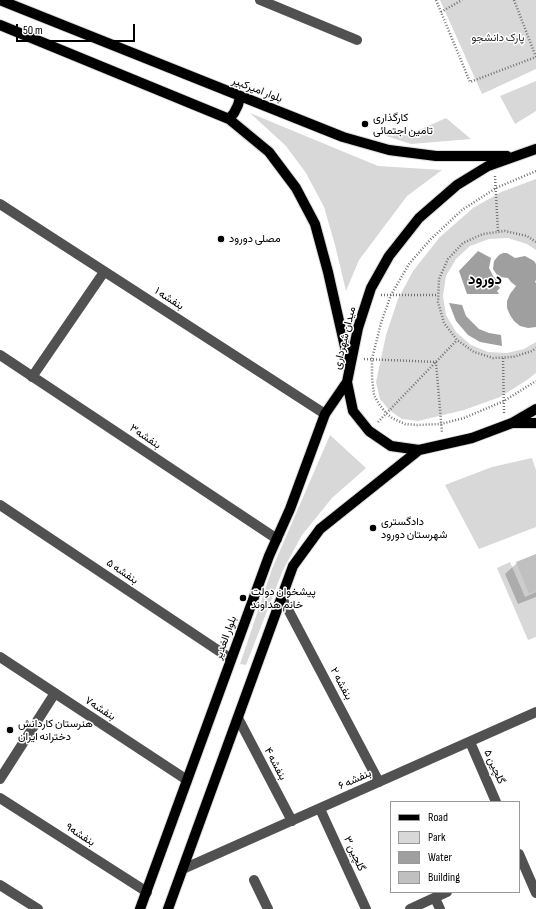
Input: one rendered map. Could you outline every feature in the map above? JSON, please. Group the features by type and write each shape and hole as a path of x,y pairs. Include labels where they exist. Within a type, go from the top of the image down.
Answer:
{"main road":[{"name":"بلوار امیرکبیر","path":"0,0 342,137 389,150 436,156 516,156"},
{"path":"0,25 229,119 269,152 296,188 315,224 328,272 350,369"},
{"path":"229,119 238,105 240,97"},
{"path":"532,150 536,143"},
{"name":"میدان شهرداری","path":"532,150 488,166 456,185 419,218 389,256 371,288 358,328 347,382 353,411 369,431 391,446 419,450 472,438 509,424 536,409"},
{"name":"بلوار الغدیر","path":"140,909 231,659 290,509 325,414 347,382"},
{"path":"509,424 536,423"},
{"path":"168,909 293,566 320,530 419,450"}],"street":[{"path":"260,0 357,40"},
{"name":"بنفشه ۱","path":"0,204 325,414"},
{"path":"32,377 104,272"},
{"name":"بنفشه۳","path":"2,360 32,377 277,539"},
{"name":"بنفشه ۵","path":"0,504 231,659"},
{"name":"بنفشه ۲","path":"282,598 379,782"},
{"name":"بنفشه۷","path":"0,657 187,780"},
{"path":"0,779 55,693"},
{"name":"بنفشه ۶","path":"183,869 536,712"},
{"name":"بنفشه ۴","path":"238,718 292,821"},
{"name":"گلچین ۵","path":"470,742 496,801"},
{"name":"بنفشه۹","path":"0,798 147,892"},
{"name":"گلچین ۳","path":"320,809 366,909"},
{"path":"520,858 536,893"},
{"path":"254,880 268,909"},
{"path":"0,884 38,909"},
{"path":"410,909 446,893"},
{"path":"435,898 440,909"}],"path":[{"path":"436,0 470,82 536,57 514,0"},
{"path":"441,12 462,0"},
{"path":"495,164 498,232"},
{"path":"536,171 496,188 462,210 430,240 409,264 392,295 381,323 372,359 374,395 386,413 392,418 405,424 441,424 464,418 504,401 536,381"},
{"path":"536,242 527,236 505,231 483,234 463,243 448,259 439,280 438,295 438,302 444,323 457,340 474,352 493,358 503,358 513,357 532,351 536,348"},
{"path":"369,295 438,295"},
{"path":"369,431 457,340"},
{"path":"352,358 436,362"},
{"path":"503,358 504,401 509,424"},
{"path":"436,362 443,444"}],"green space":[{"name":"پارک دانشجو","path":"440,0 536,0 536,69 482,94"},
{"path":"536,81 536,111 515,124 500,96"},
{"path":"250,113 378,166 442,170 407,196 359,260 346,291 324,207 306,173 286,146"},
{"path":"446,118 471,139 411,144 371,131 408,135"},
{"path":"536,179 536,250 527,244 508,238 489,239 470,246 456,259 446,276 443,296 446,315 456,332 471,345 488,352 507,353 524,349 536,342 536,373 500,397 464,410 418,421 402,419 389,410 380,399 376,382 386,335 398,299 413,271 440,237 473,208 501,192"},
{"path":"330,435 366,468 332,498 302,535 283,570 246,665 240,664 272,569"},
{"path":"532,458 536,470 536,527 479,549 445,485 492,467"},
{"path":"510,562 525,597 536,592 536,637 528,640 497,568"}],"water":[{"path":"478,251 491,258 489,268 493,276 499,282 497,284 500,288 497,291 499,294 467,294 459,271"},
{"path":"503,253 507,253 515,258 525,256 534,261 536,264 536,327 528,328 520,326 510,315 507,308 507,301 516,286 508,278 497,275 493,269 494,261"},
{"path":"449,303 462,305 466,316 479,329 489,333 501,335 502,346 480,342 468,335 456,321"}],"building":[{"path":"536,554 536,591 529,594 516,562"}],"place":[{"name":"کارگذاری تامین اجتمائی","path":"365,124"},
{"name":"مصلی دورود","path":"221,239"},
{"name":"دادگستری شهرستان دورود","path":"373,528"},
{"name":"پیشخوان دولت خانم هداوند","path":"243,598"},
{"name":"هنرستان کاردانش دخترانه ایران","path":"10,730"}],"district":[{"name":"دورود","path":"485,280"}]}
